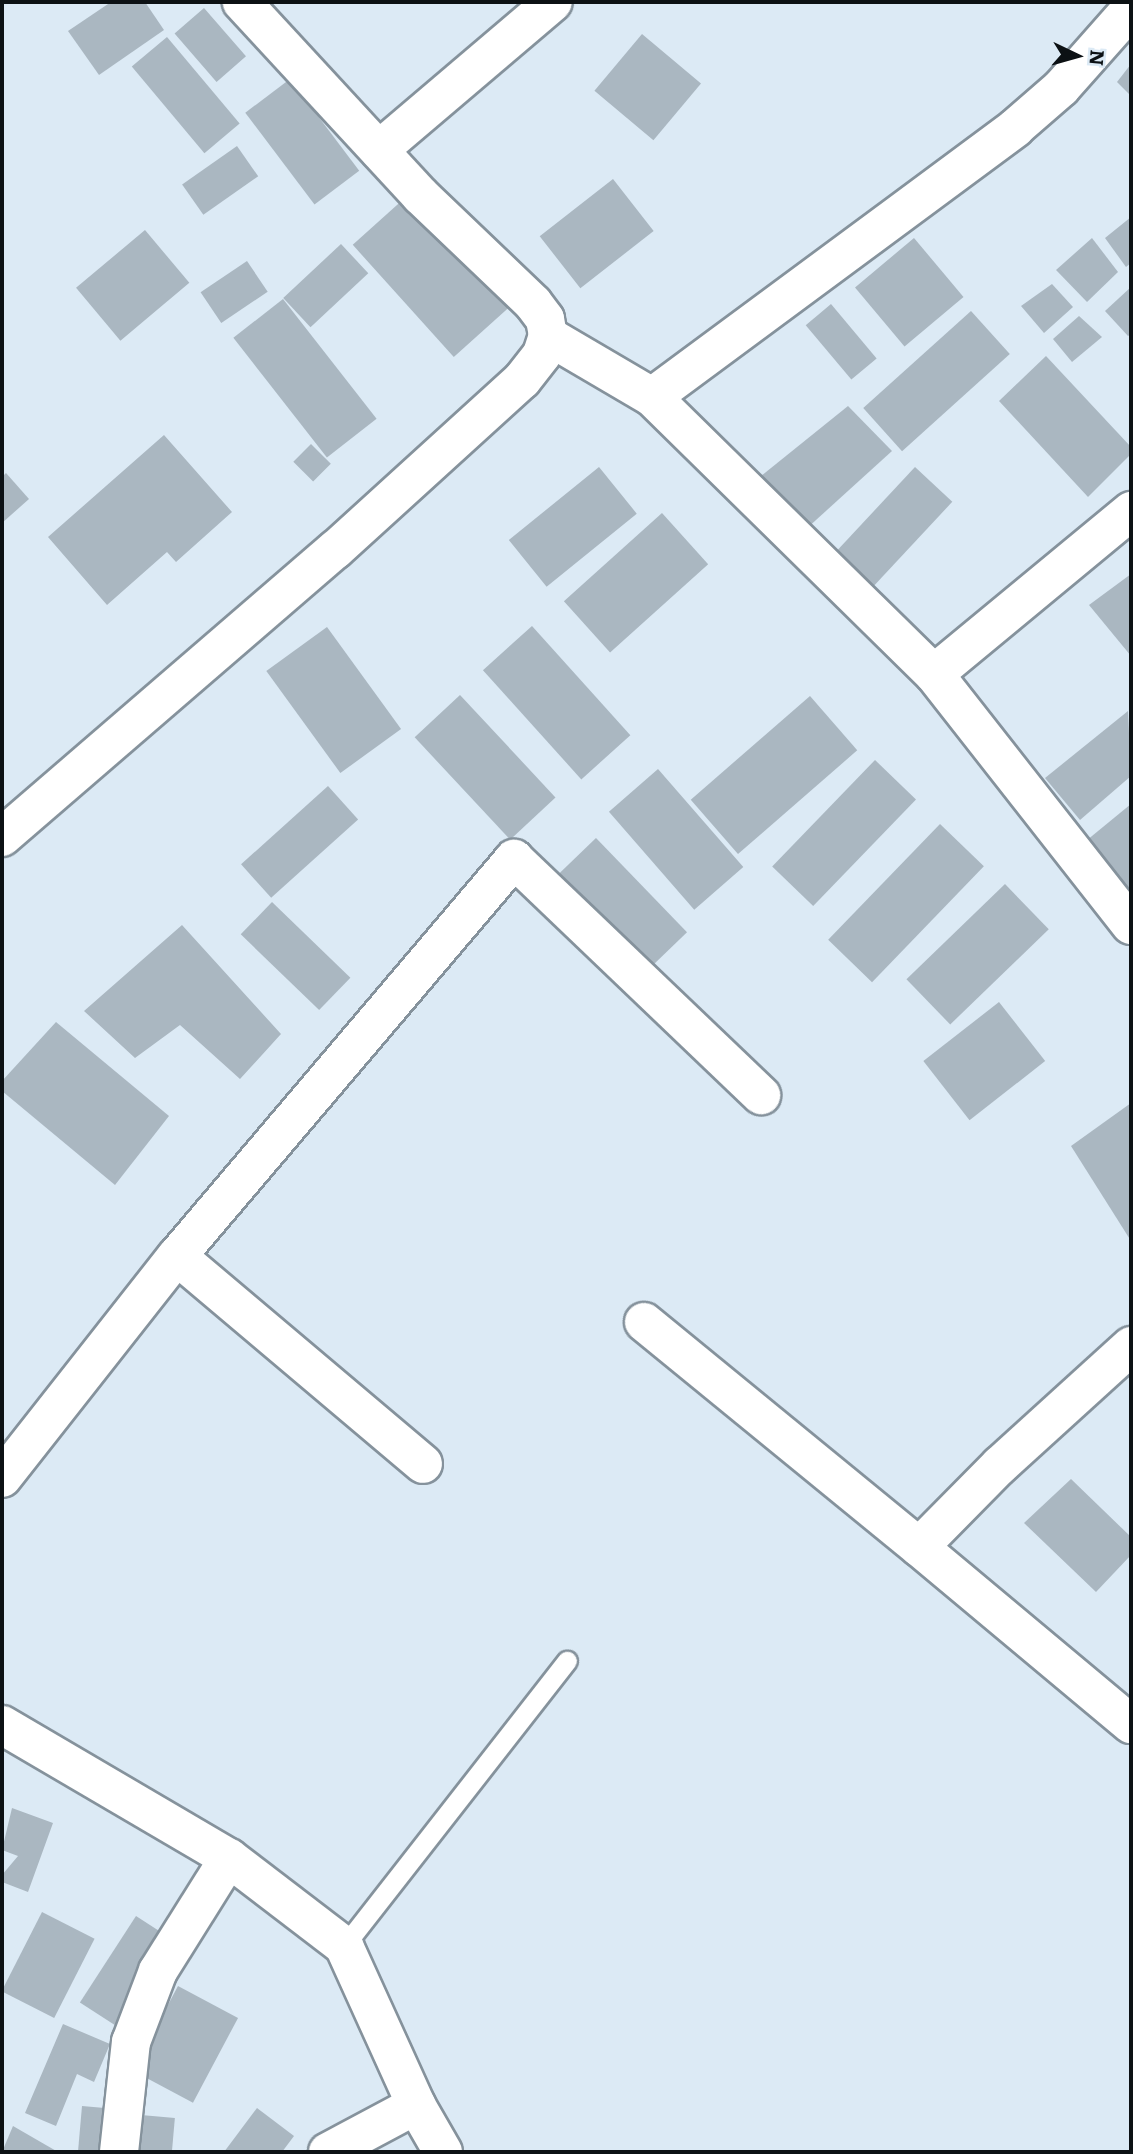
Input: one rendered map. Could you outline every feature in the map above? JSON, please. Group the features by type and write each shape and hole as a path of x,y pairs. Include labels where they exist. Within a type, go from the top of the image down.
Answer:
{"street":[{"path":"2,837 335,550 512,389 542,354 548,336 545,319 533,303 379,149 242,2"},
{"path":"379,149 553,2"},
{"path":"652,397 1015,128 1061,89 1131,9"},
{"path":"548,336 652,397 934,674 1131,925"},
{"path":"934,674 1131,511"},
{"path":"2,1478 177,1256 514,859 761,1095"},
{"path":"177,1256 423,1464"},
{"path":"644,1322 919,1546 1131,1724"},
{"path":"919,1546 1000,1465 1131,1346"},
{"path":"2,1725 229,1858 344,1946 416,2105 443,2152"},
{"path":"119,2152 136,2030 158,1971 229,1858"},
{"path":"328,2152 416,2105"}],"lane":[{"path":"344,1946 567,1661"}],"building":[{"path":"111,2 145,2 164,30 99,75 68,31"},
{"path":"204,8 246,56 217,82 175,34"},
{"path":"642,34 701,83 653,140 594,91"},
{"path":"167,37 240,124 204,153 132,67"},
{"path":"1131,64 1131,96 1117,82"},
{"path":"290,79 359,171 314,205 245,113"},
{"path":"237,146 258,176 203,215 182,184"},
{"path":"613,179 654,231 580,288 540,236"},
{"path":"407,196 508,308 454,357 353,245"},
{"path":"1131,217 1131,263 1126,267 1105,238"},
{"path":"145,230 189,283 120,341 76,288"},
{"path":"914,238 963,297 905,346 855,287"},
{"path":"1092,238 1118,272 1087,302 1056,270"},
{"path":"341,244 368,273 311,327 283,298"},
{"path":"247,261 268,292 221,323 201,292"},
{"path":"1052,284 1073,307 1044,333 1021,306"},
{"path":"1131,287 1131,334 1128,336 1105,311"},
{"path":"283,299 377,419 327,458 233,338"},
{"path":"831,304 877,358 851,380 806,325"},
{"path":"971,311 1010,354 902,451 863,408"},
{"path":"1079,316 1102,337 1072,362 1053,339"},
{"path":"1046,356 1131,447 1131,454 1088,497 999,401"},
{"path":"848,406 892,451 805,530 756,480"},
{"path":"164,435 232,512 176,562 167,552 107,605 48,537"},
{"path":"311,444 331,464 313,481 293,462"},
{"path":"599,467 637,514 547,587 509,540"},
{"path":"915,467 952,502 869,591 832,556"},
{"path":"6,473 29,499 2,523 2,477"},
{"path":"662,513 708,564 610,653 564,601"},
{"path":"1131,574 1131,656 1089,605"},
{"path":"532,626 630,735 581,779 483,670"},
{"path":"327,627 401,729 340,773 266,671"},
{"path":"460,695 555,797 510,840 415,737"},
{"path":"810,696 857,750 738,854 691,800"},
{"path":"1128,711 1131,776 1080,820 1045,778"},
{"path":"875,760 916,800 813,906 772,866"},
{"path":"658,769 743,867 694,910 609,812"},
{"path":"328,786 358,819 271,898 241,864"},
{"path":"1131,804 1131,891 1122,899 1081,845"},
{"path":"940,824 984,866 872,982 828,940"},
{"path":"596,838 687,932 642,975 551,881"},
{"path":"1005,884 1049,929 950,1024 906,979"},
{"path":"272,902 350,978 319,1010 241,934"},
{"path":"182,925 281,1034 240,1079 180,1025 135,1058 84,1011"},
{"path":"999,1002 1045,1061 970,1120 923,1061"},
{"path":"56,1022 169,1116 115,1185 2,1091 2,1081"},
{"path":"1131,1103 1131,1241 1071,1146"},
{"path":"1071,1479 1131,1537 1131,1555 1096,1592 1024,1523"},
{"path":"12,1808 53,1823 28,1892 2,1882 2,1875 18,1856 2,1850"},
{"path":"42,1912 95,1939 54,2018 2,1992"},
{"path":"136,1916 171,1939 115,2025 80,2002"},
{"path":"178,1986 238,2018 193,2103 133,2071"},
{"path":"63,2024 110,2044 94,2082 77,2074 56,2126 25,2113"},
{"path":"82,2106 116,2109 112,2152 78,2152"},
{"path":"257,2108 294,2136 282,2152 224,2152"},
{"path":"141,2115 175,2118 172,2152 138,2152"},
{"path":"13,2126 58,2152 2,2152"}]}
